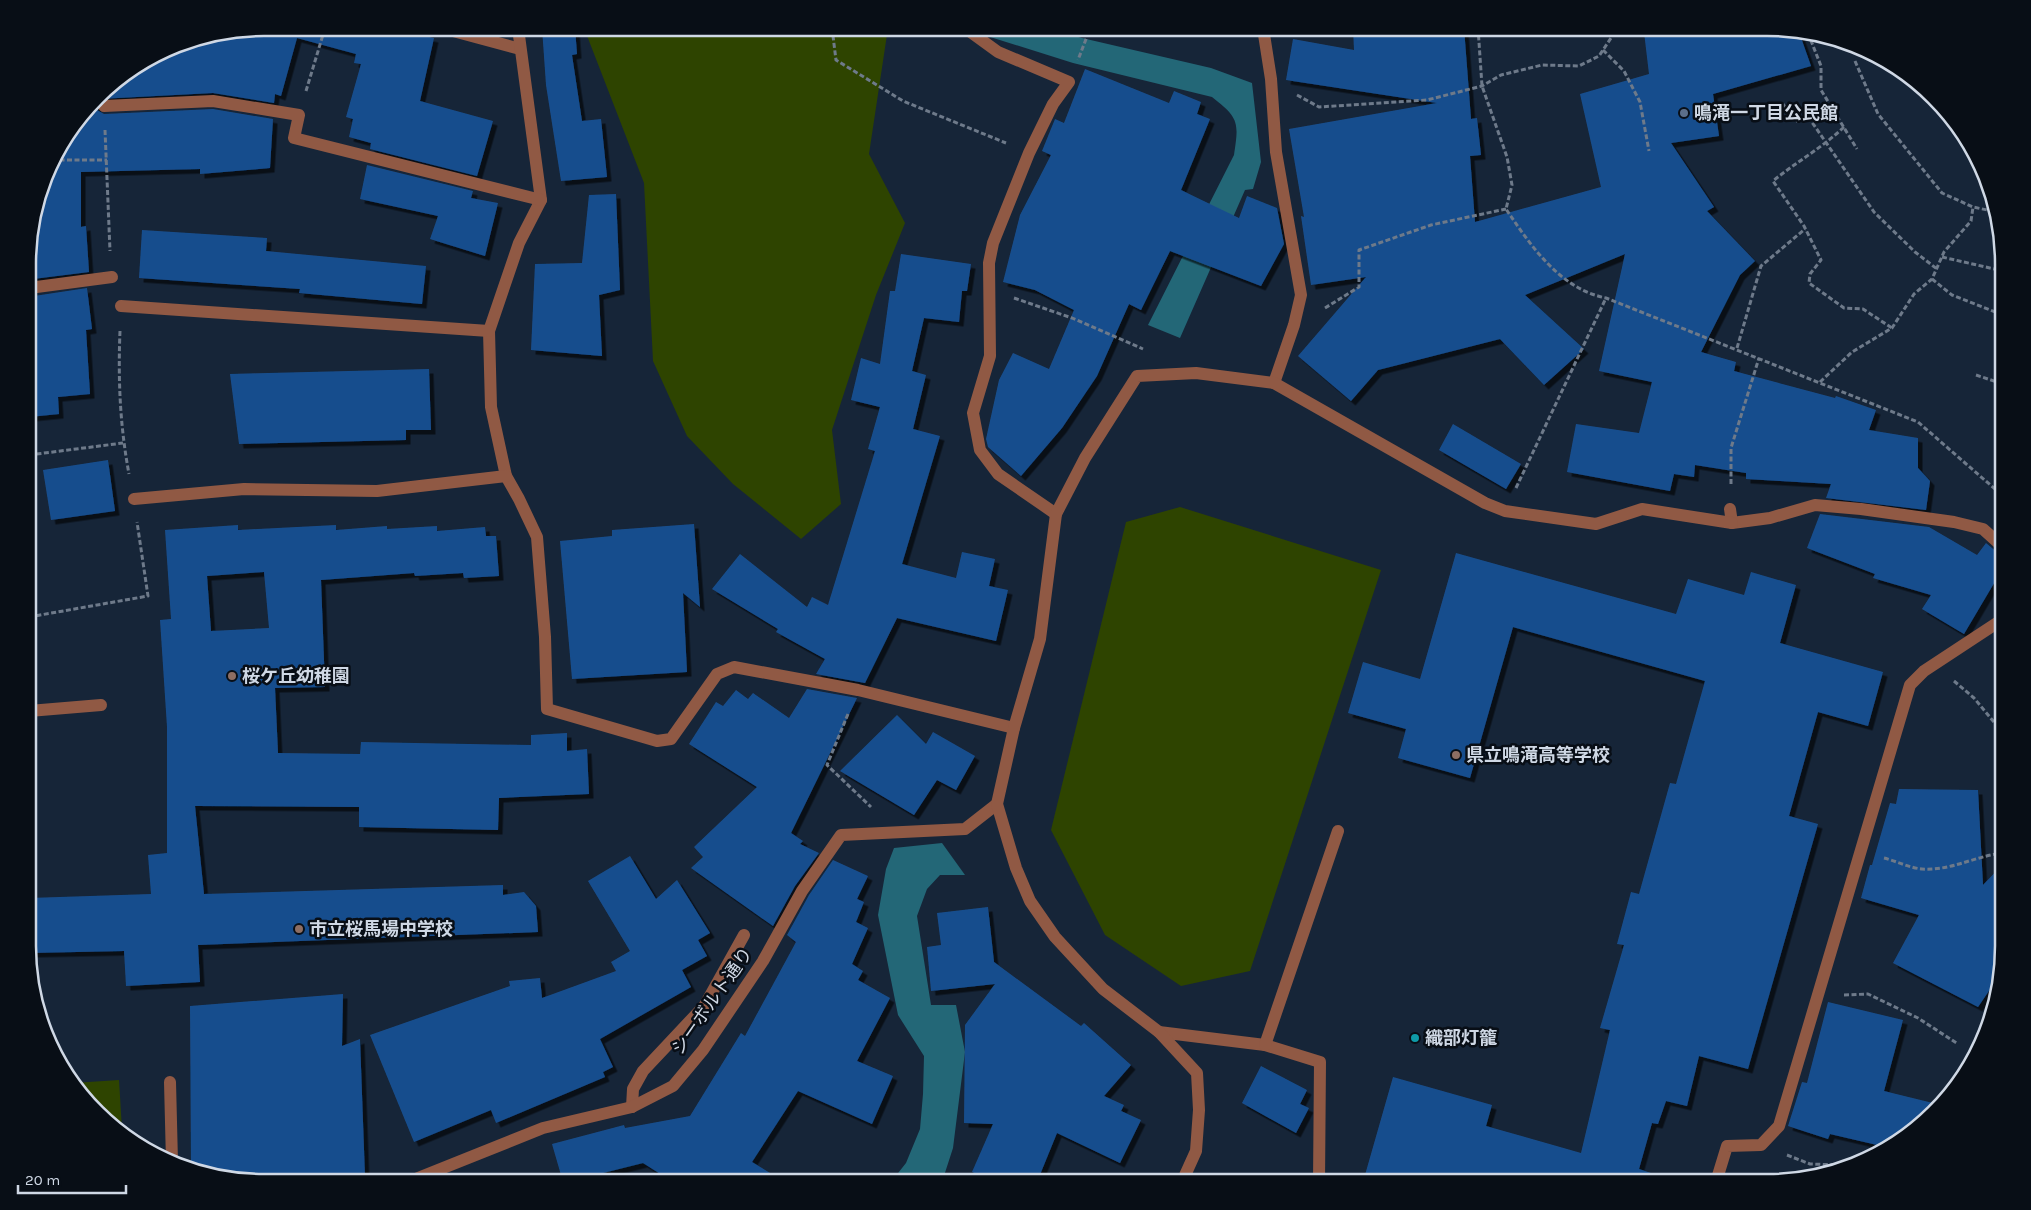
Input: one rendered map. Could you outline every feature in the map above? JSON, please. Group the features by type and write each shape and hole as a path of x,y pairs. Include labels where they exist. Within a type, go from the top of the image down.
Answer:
{"street":[{"path":"472,36 520,49"},
{"path":"519,36 540,200 519,243 489,331 491,407 506,476 537,537 545,637 547,708 657,741 670,739 717,674 734,668 858,690 1014,728"},
{"path":"976,36 998,52 1069,82 1053,104 1030,153 993,244 989,264 990,356 973,413 980,450 998,474 1056,514"},
{"path":"1264,36 1271,79 1276,152 1301,295 1294,324 1274,383"},
{"path":"104,106 213,101 299,115 294,138 540,200"},
{"path":"36,287 112,277"},
{"path":"121,306 489,331"},
{"path":"1186,1174 1196,1151 1199,1110 1197,1073 1158,1032 1103,989 1055,938 1030,901 1016,868 997,804 1014,728 1040,639 1056,514 1085,458 1137,376 1196,373 1274,383 1485,503 1505,511 1596,524 1642,509 1732,523 1770,518 1815,505 1861,509 1954,522 1983,529 1995,540"},
{"path":"134,499 244,489 377,491 506,476"},
{"path":"1730,510 1732,523"},
{"path":"1718,1174 1727,1146 1760,1145 1779,1126 1910,685 1924,671 1995,624"},
{"path":"36,710 101,705"},
{"name":"シーボルト通り","path":"428,1174 543,1128 632,1107 673,1086 703,1050 763,961 802,891 841,835 965,829 997,804"},
{"path":"1265,1044 1338,831"},
{"path":"632,1107 634,1089 643,1071 705,1005 744,935"},
{"path":"1158,1032 1265,1044 1320,1062 1319,1174"},
{"path":"170,1082 172,1154"}],"path":[{"path":"299,115 323,36"},
{"path":"833,36 836,60 903,101 1030,153"},
{"path":"1479,36 1482,86 1507,158 1512,185 1506,209 1528,242 1564,279 1593,295 1606,298 1736,348 1918,422 1995,489"},
{"path":"1271,79 1319,107 1427,100 1482,86 1501,75 1542,65 1579,66 1599,56 1612,36"},
{"path":"1811,41 1821,66 1821,90 1857,149"},
{"path":"1603,50 1624,71 1640,102 1649,150"},
{"path":"1855,62 1878,114 1942,193 1973,207 1988,209"},
{"path":"1782,104 1795,122 1807,115 1874,212 1915,252 1937,269"},
{"path":"104,106 112,277"},
{"path":"1844,127 1826,144 1773,181 1805,228 1821,260 1810,274 1809,283 1844,308 1863,309 1892,328"},
{"path":"62,160 107,160"},
{"path":"1820,382 1852,352 1892,328 1914,294 1932,279 1942,256 1971,221 1973,207"},
{"path":"1294,324 1304,322 1358,287 1359,250 1431,225 1506,209"},
{"path":"1736,348 1760,266 1805,228"},
{"path":"1942,256 1995,269"},
{"path":"1932,279 1952,295 1995,312"},
{"path":"990,290 1072,318 1145,350"},
{"path":"1505,511 1606,298"},
{"path":"36,616 148,596 134,499 123,443 118,374 121,306"},
{"path":"1730,510 1731,448 1759,358"},
{"path":"1976,375 1995,381"},
{"path":"36,454 123,443"},
{"path":"1935,664 1974,698 1995,723"},
{"path":"858,690 827,765 873,810"},
{"path":"1860,850 1921,869 1955,866 1995,854"},
{"path":"1818,996 1868,994 1918,1018 1958,1044"},
{"path":"1760,1145 1810,1164 1831,1165"}],"green space":[{"path":"587,36 887,36 869,154 905,223 876,295 832,430 841,504 801,539 733,484 687,436 653,361 644,183"},
{"path":"1180,507 1381,570 1250,971 1181,986 1105,935 1051,830 1126,522"},
{"path":"119,1080 122,1124 103,1107 81,1082"}],"shaded area":[{"path":"987,36 1075,36 1211,68 1252,83 1261,162 1253,189 1245,190 1180,338 1148,325 1234,155 1235,122 1228,110 1212,97 1073,63"},
{"path":"942,843 965,875 940,875 927,889 917,916 931,1005 956,1005 965,1052 953,1148 945,1174 897,1174 906,1163 920,1129 924,1056 898,1015 878,915 886,869 894,848"}],"building":[{"path":"264,36 425,36 434,38 420,101 493,121 477,176 370,149 371,143 349,137 353,119 346,117 361,64 354,63 356,54 297,38 281,96 275,94 274,103 213,93 108,99 125,83 163,60 191,48 234,38"},
{"path":"543,36 576,36 577,54 572,55 582,121 601,119 607,177 561,181 546,85"},
{"path":"1353,36 1465,36 1471,119 1477,118 1481,155 1470,156 1475,222 1601,187 1580,94 1649,74 1644,36 1767,36 1801,39 1811,66 1713,94 1719,136 1671,143 1714,207 1707,211 1755,261 1740,275 1701,352 1736,362 1734,371 1835,398 1836,396 1876,410 1869,430 1918,438 1918,468 1930,481 1926,510 1826,498 1831,484 1746,479 1746,473 1695,465 1694,477 1674,474 1670,491 1567,472 1576,424 1639,433 1652,382 1599,371 1625,254 1525,295 1584,349 1544,385 1500,339 1378,370 1351,401 1298,356 1366,277 1311,285 1301,216 1304,217 1289,129 1437,103 1286,80 1293,39 1354,50"},
{"path":"1085,69 1169,103 1174,91 1201,102 1197,114 1210,119 1181,190 1239,218 1247,196 1277,208 1284,244 1261,286 1170,251 1141,310 1129,304 1097,376 1062,428 1021,476 988,447 986,439 999,380 1013,353 1049,369 1074,310 1035,290 1003,282 1020,215 1051,155 1042,151 1055,119 1064,123"},
{"path":"213,109 273,119 270,168 200,174 200,169 81,172 81,227 86,226 89,272 36,279 38,234 48,191 67,150 83,125 97,110 104,114"},
{"path":"367,165 473,191 471,198 498,203 485,256 430,239 438,216 360,199"},
{"path":"616,194 620,290 599,295 602,356 531,350 535,264 582,263 589,195"},
{"path":"142,230 267,238 266,251 426,266 422,304 299,293 300,289 139,278"},
{"path":"901,254 971,264 967,291 962,291 959,322 924,318 912,371 926,375 913,429 940,436 902,564 956,578 962,552 995,559 989,586 1008,590 996,641 897,618 865,683 816,674 825,659 776,632 778,629 712,589 740,554 807,607 812,597 828,605 875,451 868,449 880,407 851,400 861,358 880,364 890,291 895,291"},
{"path":"87,288 92,329 86,330 90,394 58,397 59,414 36,416 36,296"},
{"path":"429,369 431,430 406,430 406,440 239,444 230,374"},
{"path":"1453,424 1521,464 1506,489 1439,450"},
{"path":"108,460 115,511 51,520 43,470"},
{"path":"1820,514 1929,527 1977,555 1986,543 1995,550 1995,582 1964,634 1922,609 1931,595 1873,578 1875,574 1807,548"},
{"path":"694,524 700,607 683,593 687,672 572,679 560,541 612,536 612,530"},
{"path":"238,525 238,530 336,525 336,530 387,526 387,529 437,526 437,531 485,527 486,536 496,536 499,576 464,578 463,573 415,576 414,573 321,580 325,687 275,688 278,753 360,754 361,742 531,745 531,735 567,733 567,751 587,749 589,794 499,798 498,830 359,827 359,807 195,806 204,894 503,885 503,895 524,892 536,906 538,932 198,945 200,982 126,986 124,951 36,953 36,898 151,894 148,855 167,853 167,727 160,620 171,619 165,530","holes":["264,572 269,628 211,631 207,576"]},
{"path":"1456,553 1676,614 1688,579 1744,595 1751,572 1796,585 1780,643 1883,672 1868,726 1818,712 1789,816 1818,824 1748,1069 1699,1056 1687,1106 1666,1101 1658,1124 1652,1123 1639,1169 1654,1174 1365,1174 1393,1077 1492,1105 1486,1126 1581,1153 1610,1030 1600,1028 1624,945 1617,944 1631,892 1639,894 1670,783 1676,784 1705,681 1513,627 1470,778 1398,758 1406,729 1348,713 1363,662 1420,679"},
{"path":"807,689 857,698 791,833 803,841 800,844 819,853 795,886 773,926 691,868 703,857 694,847 757,787 689,744 716,702 723,706 736,690 748,699 753,693 789,718"},
{"path":"897,715 926,744 933,732 975,756 956,790 937,780 914,815 840,771"},
{"path":"1899,789 1978,790 1983,885 1995,872 1995,946 1990,989 1978,1007 1893,963 1919,915 1861,898 1890,803 1896,804"},
{"path":"630,856 656,899 677,880 710,933 698,940 707,956 682,970 691,987 600,1039 613,1067 603,1072 605,1077 496,1123 491,1110 414,1142 370,1035 510,986 509,981 540,978 542,998 616,971 611,962 630,951 588,881"},
{"path":"833,860 868,876 857,899 864,902 856,922 868,928 852,964 863,971 858,980 890,998 857,1061 893,1076 872,1124 798,1091 752,1162 772,1174 660,1174 643,1163 603,1174 561,1174 552,1144 624,1125 625,1128 690,1116 741,1033 745,1036 796,942 787,935 809,895"},
{"path":"988,907 994,962 1081,1026 1084,1023 1131,1065 1104,1096 1124,1105 1121,1111 1141,1120 1120,1163 1057,1133 1040,1174 977,1174 972,1172 993,1124 964,1123 965,1025 995,984 931,991 927,947 941,945 937,913"},
{"path":"343,994 342,1046 360,1039 365,1174 264,1174 234,1172 191,1162 190,1006"},
{"path":"1828,1002 1903,1020 1884,1091 1932,1103 1906,1127 1877,1145 1830,1134 1828,1139 1788,1126 1802,1082 1807,1083"},
{"path":"1261,1066 1307,1090 1300,1104 1309,1108 1296,1133 1242,1103"}],"place":[{"name":"鳴滝一丁目公民館","path":"1684,113"},
{"name":"桜ケ丘幼稚園","path":"232,676"},
{"name":"県立鳴滝高等学校","path":"1456,755"},
{"name":"市立桜馬場中学校","path":"299,929"},
{"name":"織部灯籠","path":"1415,1038"}]}
